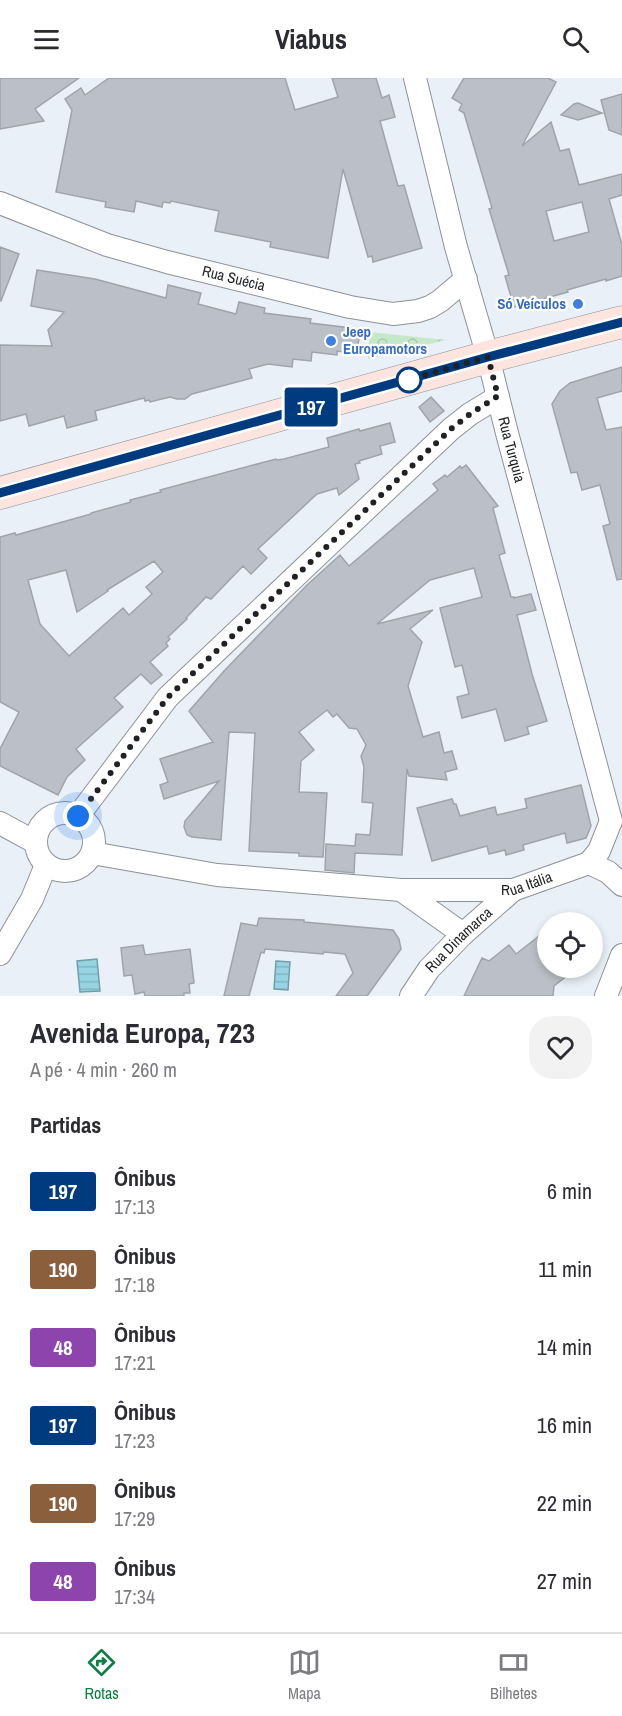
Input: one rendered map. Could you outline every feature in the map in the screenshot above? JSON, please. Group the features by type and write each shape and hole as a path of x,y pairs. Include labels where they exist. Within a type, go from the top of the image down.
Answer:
{"main road":[{"path":"0,493 622,322"}],"street":[{"name":"Rua Turquia","path":"415,78 456,247 616,821"},
{"name":"Rua Suécia","path":"0,203 107,245 350,307 393,314 418,311 440,301 466,279"},
{"path":"88,833 67,812 55,814 45,820 36,836 36,850 40,858 51,868 68,871 86,862 95,792 168,697 451,429 498,396"},
{"path":"0,821 36,836"},
{"path":"616,821 599,851 589,863 608,872 622,885"},
{"name":"Rua Itália","path":"88,833 156,865 218,875 401,890 513,890 589,863"},
{"path":"0,954 51,868"},
{"path":"401,890 463,934"},
{"name":"Rua Dinamarca","path":"411,996 429,969 463,934 513,890"},
{"path":"606,996 622,955"}],"green space":[{"path":"370,332 446,340 368,359"}],"water":[{"path":"97,959 100,991 80,992 77,961"},
{"path":"276,961 290,962 288,990 274,989"}],"building":[{"path":"0,78 79,78 35,109 44,121 0,129"},
{"path":"109,78 285,78 295,110 338,97 332,78 376,78 382,98 389,95 395,117 380,121 398,186 404,185 422,248 373,262 372,256 368,257 343,169 328,258 270,247 271,242 215,231 219,211 171,201 170,203 163,202 162,207 136,201 134,212 105,207 106,202 56,192 72,110 65,99 81,88 85,95"},
{"path":"464,78 548,78 556,82 522,146 551,122 560,151 569,149 579,185 622,174 622,195 609,199 622,245 622,276 514,307 505,276 509,275 489,209 492,208 464,113 459,110 462,104 452,98","holes":["582,202 589,232 554,241 546,211"]},
{"path":"622,94 622,135 609,130 601,100"},
{"path":"578,103 602,113 578,120 561,115"},
{"path":"0,247 19,254 1,301 0,300"},
{"path":"37,270 95,279 166,298 168,285 201,293 198,304 236,314 239,302 265,308 264,313 311,319 310,323 360,329 357,354 337,351 337,355 312,352 311,361 293,359 292,367 268,364 249,369 252,378 192,394 185,399 170,397 150,402 145,401 144,398 95,411 97,420 67,428 64,416 29,426 26,414 0,421 0,345 52,346 48,330 64,312 31,306"},
{"path":"622,367 622,391 597,398 606,430 622,427 622,579 617,580 603,526 610,524 600,485 582,490 577,472 571,473 552,404 560,391 570,383"},
{"path":"431,397 444,411 430,422 419,407"},
{"path":"390,423 395,442 380,446 382,454 355,464 359,479 339,495 337,488 317,494 258,549 267,558 251,574 243,566 211,599 206,597 168,637 170,639 166,643 168,646 150,662 162,675 151,684 141,674 114,698 123,707 76,749 85,760 67,777 58,795 0,766 0,749 19,712 0,702 0,537 15,533 16,535 91,514 161,492 160,490 329,447 327,438 359,429 360,431","holes":["154,561 163,572 146,587 152,594 129,615 123,608 69,656 40,624 28,580 66,570 77,612"]},
{"path":"466,465 498,506 493,508 505,553 499,555 511,597 531,594 536,610 517,615 547,721 527,727 529,734 505,741 496,709 462,718 457,697 469,694 462,665 455,667 440,608 482,597 474,568 430,580 377,624 433,610 410,629 422,642 408,686 423,737 439,732 444,753 452,751 457,769 445,772 447,780 409,776 407,769 402,855 355,853 354,873 325,870 326,844 355,846 356,834 370,835 373,803 362,802 364,767 361,756 366,745 357,729 349,728 337,714 333,717 327,710 299,732 314,750 301,761 299,792 327,793 323,857 299,856 299,853 249,851 255,733 229,732 221,840 187,835 184,827 185,821 219,781 164,799 160,785 168,782 160,759 213,742 189,711 306,586 340,555 349,566 438,490 433,484 445,475 447,477 460,466 462,468"},
{"path":"581,785 591,826 586,838 567,843 565,833 523,845 524,850 506,855 505,850 489,854 487,846 432,861 417,808 452,799 460,816 495,807 497,815 527,808 525,799"},
{"path":"259,918 304,920 304,922 393,930 399,939 401,949 367,996 336,996 353,973 345,954 265,949 264,953 261,952 249,996 224,996 241,923 257,926"},
{"path":"537,938 537,978 564,978 554,986 553,996 464,996 482,958 489,961 509,945 516,954"},
{"path":"143,945 145,955 190,949 194,983 189,984 190,993 184,993 184,996 145,996 144,992 135,994 132,975 124,976 121,948"}],"bus line":[{"name":"197","path":"0,493 622,322"}],"place":[{"name":"Só Veículos","path":"578,304"},
{"name":"Jeep Europamotors","path":"331,341"}],"route":[{"path":"78,816 168,697 451,429 498,396 488,357 404,381 409,380"}]}
